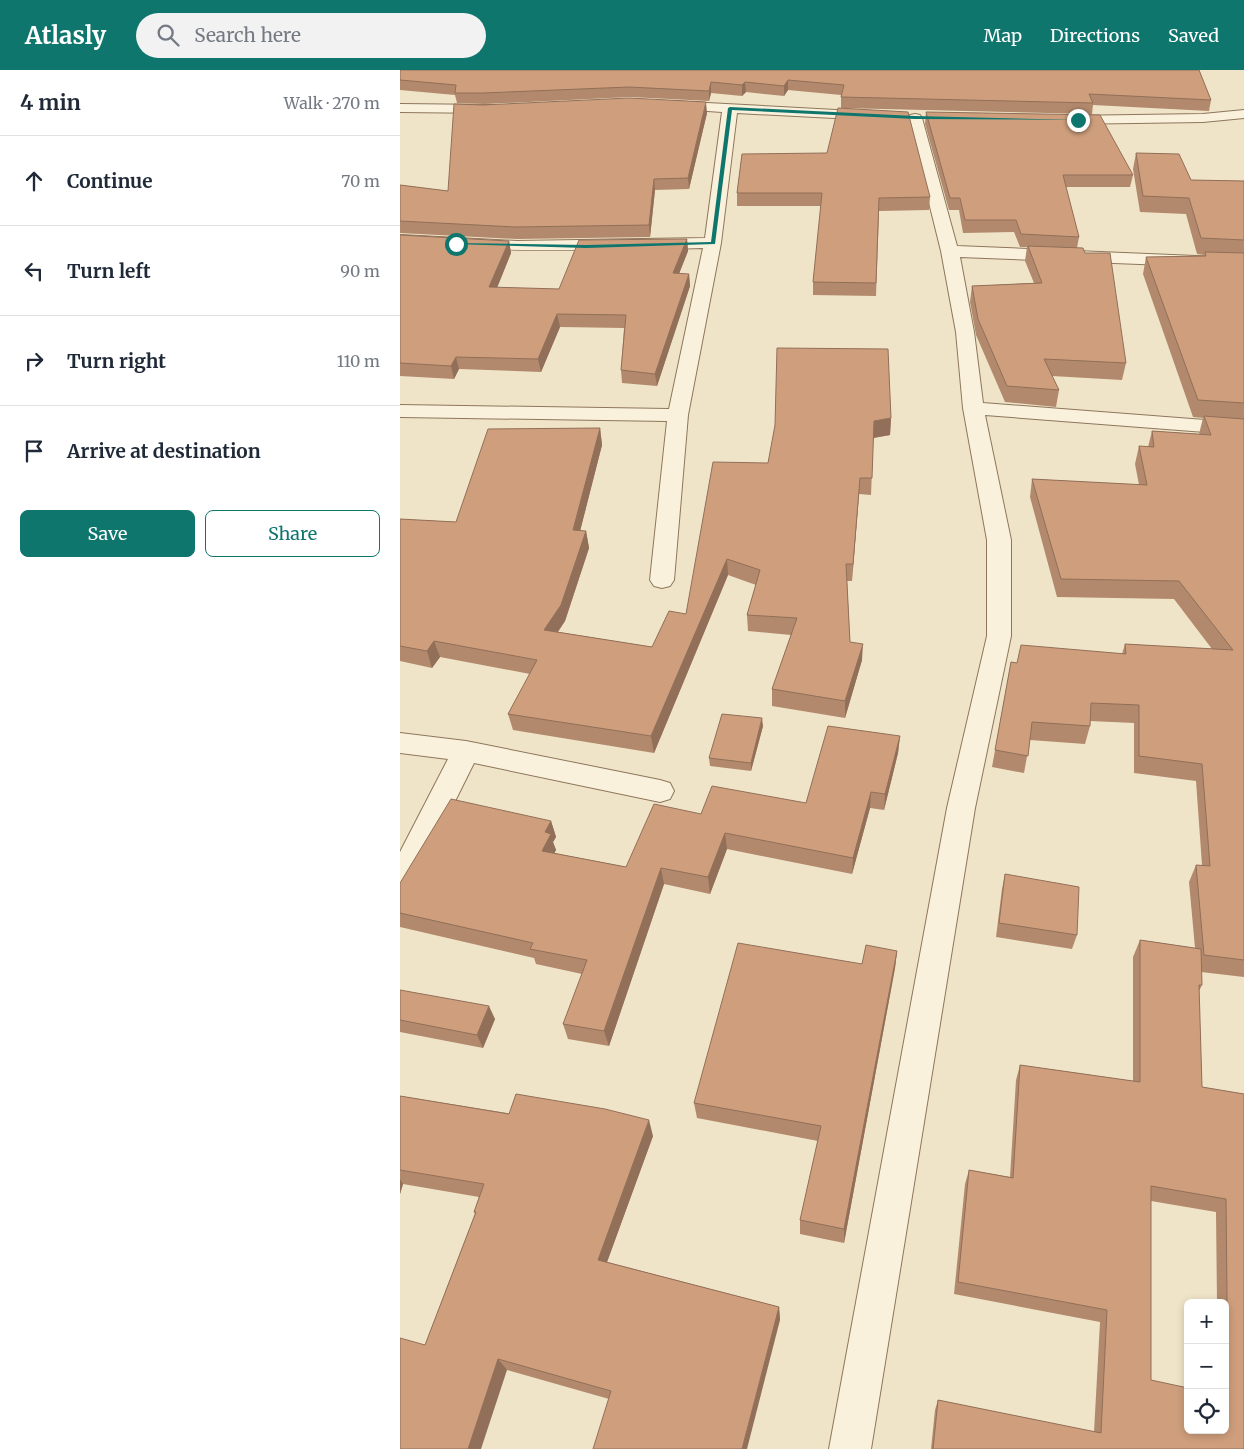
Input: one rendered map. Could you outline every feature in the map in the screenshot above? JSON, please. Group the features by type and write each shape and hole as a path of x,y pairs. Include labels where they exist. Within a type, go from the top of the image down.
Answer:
{"street":[{"path":"657,104 886,116"},
{"path":"400,108 504,109"},
{"path":"662,580 678,415 714,243 730,108"},
{"path":"1049,120 1193,118 1244,114"},
{"path":"850,1449 961,808 999,636 999,540 973,408 965,332 950,251 910,118 934,118"},
{"path":"400,240 456,244 586,246 714,243"},
{"path":"950,251 1244,263"},
{"path":"973,408 1244,429"},
{"path":"400,411 678,415"},
{"path":"400,742 466,751 660,791"},
{"path":"400,881 466,751"}],"building":[{"path":"400,70 1199,70 1211,100 1089,94 1093,103 841,97 844,85 788,80 784,86 745,82 742,85 711,82 709,91 629,87 455,93 456,85 400,80"},
{"path":"629,98 706,102 688,178 654,179 649,225 515,227 400,221 400,185 448,191 454,104 483,105"},
{"path":"838,108 908,112 930,197 879,198 876,283 813,282 822,193 737,193 742,154 827,153"},
{"path":"926,112 1100,115 1133,175 1063,175 1079,237 1021,234 1016,220 965,220 960,198 950,198"},
{"path":"1136,153 1179,154 1191,180 1244,181 1244,240 1201,238 1189,198 1143,196"},
{"path":"400,235 509,241 489,287 559,289 579,240 687,239 673,273 689,274 655,374 621,370 626,315 557,314 538,359 456,357 451,366 400,363"},
{"path":"1028,246 1083,248 1085,253 1110,253 1126,363 1044,359 1059,390 1007,386 978,319 972,286 1042,283"},
{"path":"1205,252 1244,253 1244,403 1198,400 1146,257 1206,256"},
{"path":"777,348 888,349 891,418 874,421 872,478 860,478 853,564 846,564 850,642 863,644 845,701 772,689 797,618 747,615 760,570 727,559 651,736 508,714 537,660 434,641 427,651 400,646 400,519 456,522 488,429 600,428 573,530 586,531 561,605 544,630 652,647 669,611 686,614 713,462 768,463 775,425"},
{"path":"1204,416 1244,419 1244,960 1204,955 1196,865 1210,866 1202,764 1139,756 1139,705 1091,703 1090,726 1032,722 1028,756 995,750 1011,662 1017,663 1021,645 1126,654 1125,644 1233,650 1179,581 1061,579 1032,479 1147,485 1139,446 1154,447 1152,431 1211,435"},
{"path":"722,714 762,718 751,763 709,758"},
{"path":"828,726 900,736 885,794 871,792 853,858 725,833 708,877 661,868 604,1031 563,1024 587,960 530,949 533,943 400,913 400,883 451,799 551,821 545,832 551,834 542,851 626,867 654,804 701,814 712,786 806,803"},
{"path":"1005,874 1079,887 1077,935 999,923"},
{"path":"1140,940 1201,949 1202,985 1199,985 1202,1087 1244,1094 1244,1449 933,1449 938,1400 1101,1433 1107,1310 958,1282 969,1170 1013,1178 1020,1065 1140,1082"},
{"path":"738,943 862,964 866,945 897,951 844,1229 800,1220 821,1126 694,1103"},
{"path":"400,990 489,1006 477,1035 400,1020"},
{"path":"516,1094 605,1109 649,1120 598,1260 779,1307 742,1449 593,1449 611,1391 498,1359 468,1449 400,1449 400,1338 425,1345 476,1212 474,1212 484,1184 400,1170 400,1096 509,1114"}],"route":[{"path":"456,244 586,246 714,243 730,108 915,118 1078,120"}]}
